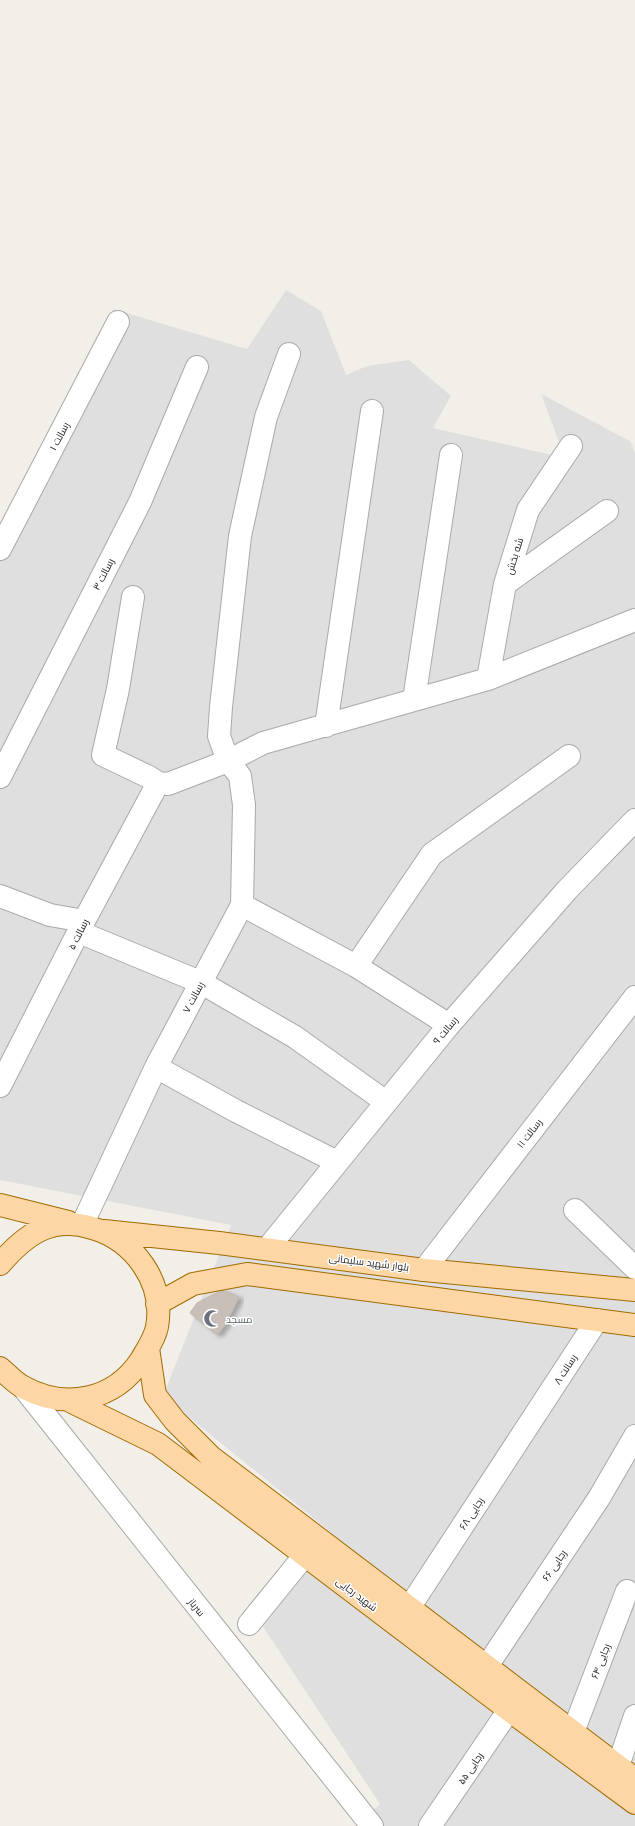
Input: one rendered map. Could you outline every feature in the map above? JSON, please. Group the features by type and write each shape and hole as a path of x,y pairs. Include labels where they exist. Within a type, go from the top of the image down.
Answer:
{"main road":[{"path":"0,1205 104,1231 126,1245 141,1261 153,1282 157,1304 157,1328 148,1348 135,1368 116,1385 93,1397 70,1401 47,1396 23,1387 0,1368"},
{"path":"0,1264 16,1246 29,1235 48,1228 76,1224"},
{"name":"بلوار شهید سلیمانی","path":"104,1231 267,1249 424,1270 628,1289"},
{"path":"157,1304 193,1284 247,1274 635,1325"},
{"name":"شهید رجایی","path":"148,1348 155,1395 180,1426 211,1457 573,1732 626,1755 635,1779"},
{"name":"شهید رجایی","path":"70,1401 158,1444 509,1710 635,1803"}],"street":[{"name":"رسالت ۱","path":"0,549 118,322"},
{"name":"رسالت ۷","path":"76,1224 200,982 242,905 244,805 240,776 228,761 219,736 240,536 266,416 288,354"},
{"name":"رسالت ۳","path":"0,775 140,502 197,367"},
{"path":"326,726 372,411"},
{"name":"شه بخش","path":"488,679 505,584 528,510 571,446"},
{"path":"414,700 451,455"},
{"path":"505,584 607,511"},
{"path":"133,597 118,689 104,755 158,783 168,784 228,761 263,743 488,679 635,620"},
{"path":"356,966 432,854 569,756"},
{"name":"رسالت ۵","path":"0,1086 158,783"},
{"name":"رسالت ۹","path":"267,1249 449,1026 567,890 635,820"},
{"path":"0,896 82,927 200,982 294,1037 386,1102"},
{"path":"242,905 356,966 449,1026"},
{"name":"رسالت ۱۱","path":"424,1270 635,997"},
{"path":"156,1067 236,1111 337,1162"},
{"path":"575,1210 635,1269 628,1289"},
{"name":"رسالت ۸","path":"534,1417 597,1320"},
{"name":"سرباز","path":"23,1387 372,1826"},
{"name":"رجایی ۶۸","path":"409,1608 534,1417"},
{"name":"رجایی ۶۶","path":"487,1666 599,1498 635,1436"},
{"path":"249,1624 305,1555"},
{"name":"رجایی ۶۴","path":"573,1732 627,1591"},
{"name":"رجایی ۵۵","path":"430,1826 509,1710"},
{"path":"626,1755 635,1716"}],"shaded area":[{"path":"286,290 321,311 346,375 367,366 409,360 451,396 433,428 565,458 541,394 630,441 635,452 635,1826 357,1826 380,1804 258,1619 333,1534 163,1396 231,1225 0,1180 0,538 113,309 247,349"}],"building":[{"name":"مسجد","path":"222,1290 239,1297 225,1325 217,1335 190,1313 197,1303"}],"place":[{"name":"مسجد","path":"213,1319"}]}
